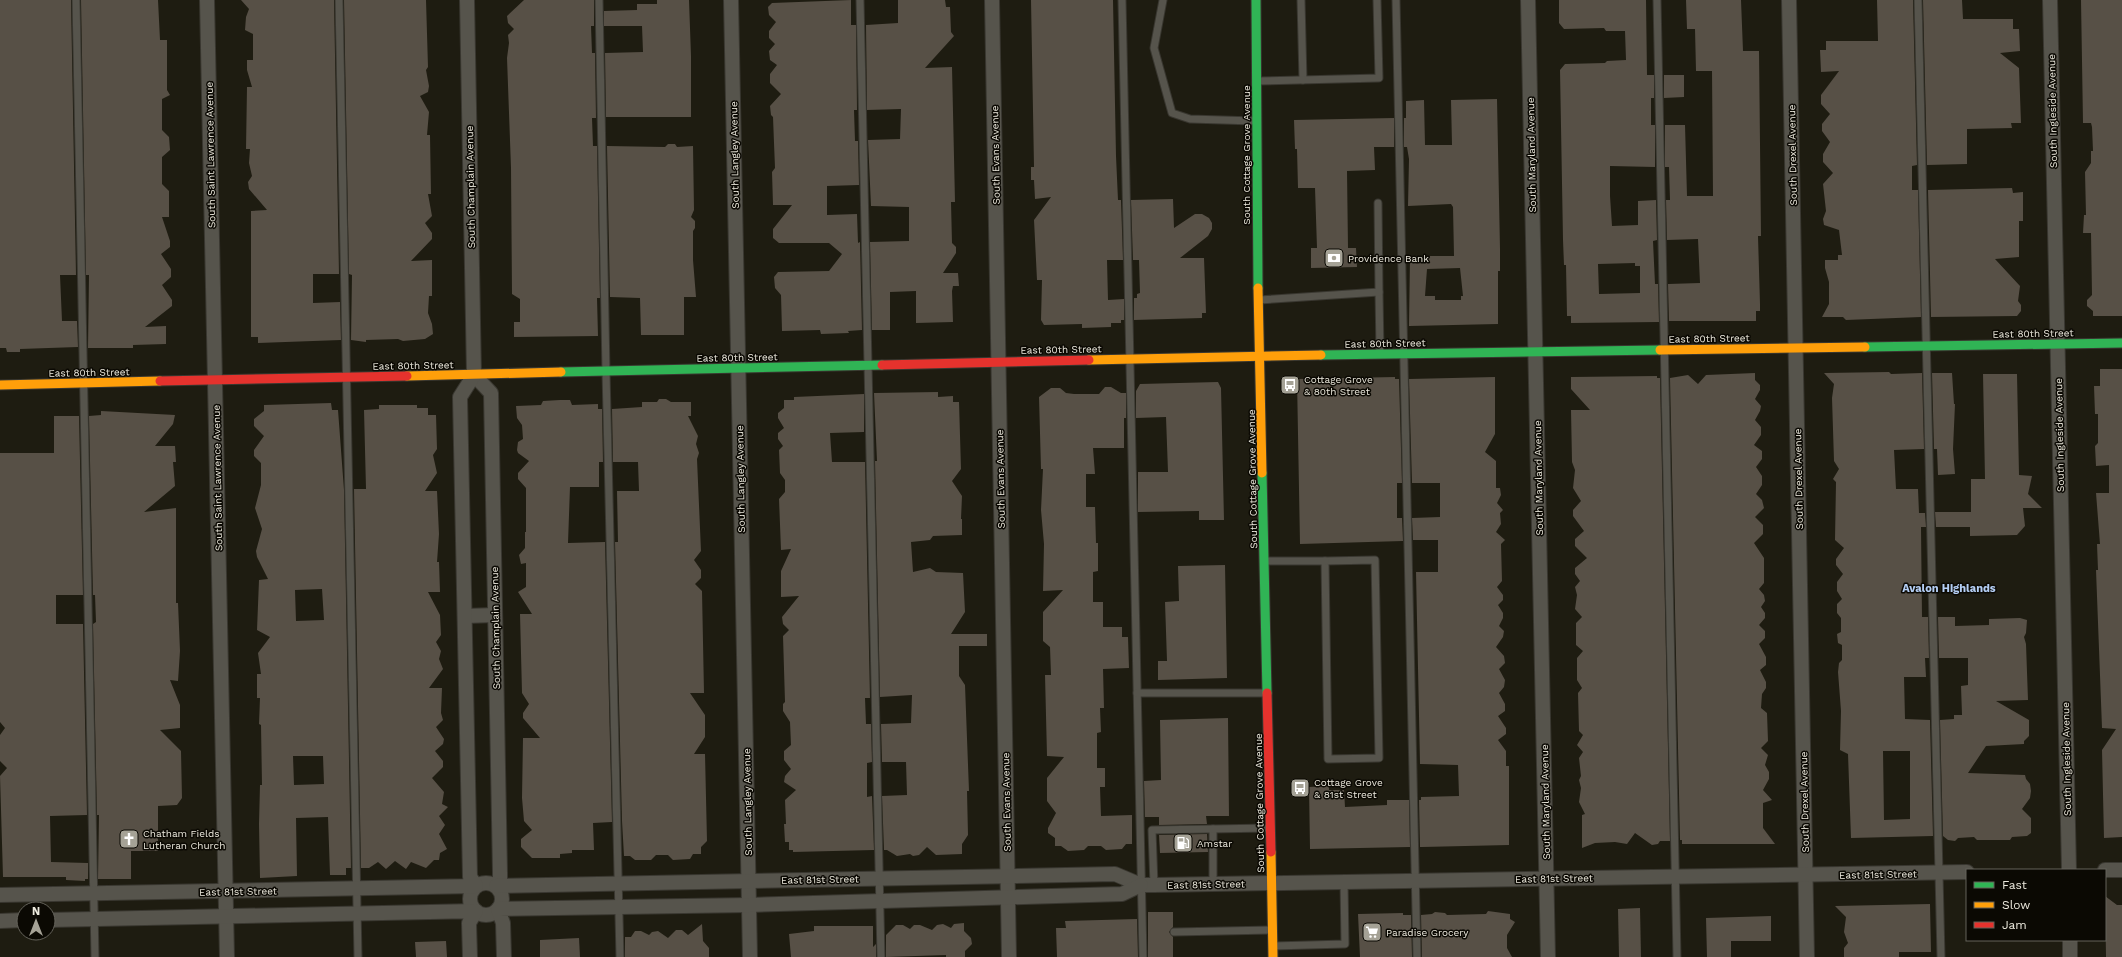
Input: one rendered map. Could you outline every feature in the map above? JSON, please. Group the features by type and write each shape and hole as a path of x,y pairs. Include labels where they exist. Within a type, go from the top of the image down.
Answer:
{"street":[{"name":"South Saint Lawrence Avenue","path":"206,0 226,957"},
{"name":"South Champlain Avenue","path":"467,0 474,375 491,393 500,873 500,880 496,886"},
{"name":"South Langley Avenue","path":"732,0 750,957"},
{"name":"South Evans Avenue","path":"992,0 1009,957"},
{"name":"South Cottage Grove Avenue","path":"1256,0 1259,300 1273,957"},
{"name":"South Maryland Avenue","path":"1528,0 1548,957"},
{"name":"South Drexel Avenue","path":"1789,0 1807,957"},
{"name":"South Ingleside Avenue","path":"2050,0 2069,869"},
{"name":"East 80th Street","path":"0,384 346,378 1404,353 2122,343"},
{"path":"474,375 460,396 470,877 476,886"},
{"path":"465,616 495,614"},
{"path":"2106,870 2122,870"},
{"name":"East 81st Street","path":"498,909 749,905 1122,894 1148,885 1213,883 1966,872"},
{"name":"East 81st Street","path":"496,886 1115,874 1148,885"},
{"path":"476,911 471,904 470,899 471,893 476,886 486,882 496,886 502,899 498,909 503,923 504,957"},
{"name":"East 81st Street","path":"0,896 476,886"},
{"path":"56,920 476,911 485,915 498,909"},
{"path":"470,957 469,923 476,911"},
{"path":"0,921 16,920"},
{"path":"2070,941 2070,957"}],"lane":[{"path":"76,0 95,957"},
{"path":"338,0 358,957"},
{"path":"599,0 620,957"},
{"path":"860,0 881,957"},
{"path":"1122,0 1137,693 1148,885"},
{"path":"1163,0 1154,48 1172,113 1190,118 1257,121"},
{"path":"1301,0 1303,80"},
{"path":"1257,81 1379,78 1377,0"},
{"path":"1396,0 1417,957"},
{"path":"1657,0 1677,957"},
{"path":"1918,0 1941,957"},
{"path":"1378,203 1380,354"},
{"path":"1259,300 1379,292"},
{"path":"1265,561 1375,560 1379,758 1328,759 1325,561"},
{"path":"1137,693 1268,693"},
{"path":"1142,957 1152,830 1271,828"},
{"path":"1212,829 1213,883"},
{"path":"1273,946 1345,944 1344,882"},
{"path":"1174,932 1273,930"}],"building":[{"path":"0,0 71,0 76,275 60,275 62,321 77,321 78,347 20,349 20,352 7,352 6,348 0,348"},
{"path":"81,0 158,0 160,40 167,40 167,90 170,95 162,99 162,130 169,137 170,150 162,157 162,184 169,191 169,217 162,217 170,241 170,247 161,254 171,269 171,277 162,285 172,300 172,306 145,327 166,326 166,344 133,345 133,348 88,348 89,275 86,275"},
{"path":"241,0 334,0 339,274 313,274 313,303 340,302 341,340 258,343 258,337 251,337 251,211 267,210 249,189 248,182 252,176 249,163 250,149 246,149 247,87 252,87 247,70 247,60 253,60 253,34 245,30 246,17 249,9"},
{"path":"344,0 426,0 428,67 426,70 429,86 428,92 420,96 429,112 427,135 430,135 431,194 428,194 432,216 425,223 432,233 432,239 411,261 432,260 432,296 429,296 428,313 432,324 433,334 425,339 403,341 398,339 366,340 366,342 351,340 352,275 349,274"},
{"path":"524,0 594,0 594,26 591,26 592,53 595,53 596,118 592,118 593,146 597,146 600,298 597,298 598,336 514,337 514,322 520,322 520,299 512,294 511,168 507,58 509,43 508,35 514,29 508,23 507,16"},
{"path":"657,0 689,0 691,117 606,117 605,53 643,52 642,26 604,26 604,11 637,10 637,4 657,4"},
{"path":"851,0 851,25 856,25 857,110 854,110 855,141 858,141 859,185 827,186 827,215 857,214 858,243 860,242 862,330 848,331 849,333 821,334 820,330 782,331 781,295 775,288 774,277 778,272 829,271 842,254 829,243 779,243 773,238 773,229 792,205 773,205 772,172 775,168 773,117 771,115 770,106 781,94 770,83 770,74 777,65 770,60 769,51 775,44 769,38 769,31 776,22 769,15 768,7 772,3"},
{"path":"898,0 945,0 946,7 950,7 951,32 954,36 925,68 952,67 955,202 951,202 952,243 956,247 956,253 943,273 958,273 959,286 953,286 952,291 953,322 916,323 916,291 890,292 890,330 872,330 870,242 909,241 909,207 871,206 868,140 900,139 901,109 867,110 866,25 898,23"},
{"path":"1031,0 1113,0 1116,156 1118,200 1121,200 1123,260 1107,260 1108,300 1124,299 1124,320 1121,320 1121,323 1111,323 1111,327 1082,328 1082,324 1044,325 1041,320 1042,280 1037,280 1034,220 1051,197 1035,199 1034,180 1031,180 1031,167 1034,167"},
{"path":"1559,0 1646,0 1647,75 1654,75 1654,98 1651,98 1651,125 1655,125 1655,167 1610,166 1610,196 1612,226 1638,225 1638,201 1656,200 1657,240 1653,241 1655,284 1658,284 1659,322 1571,323 1571,316 1567,316 1566,265 1564,265 1563,240 1560,70 1565,64 1605,63 1607,61 1626,60 1625,31 1606,31 1604,28 1564,29 1559,23","holes":["1635,263 1635,266 1640,266 1640,293 1599,294 1598,264"]},
{"path":"1686,0 1741,0 1743,51 1759,51 1761,236 1758,236 1760,311 1756,311 1756,321 1669,321 1668,284 1700,283 1698,239 1667,240 1666,200 1670,200 1669,167 1665,167 1665,125 1685,125 1687,196 1713,196 1712,71 1696,71 1695,29 1687,29"},
{"path":"1877,0 1913,0 1917,165 1912,166 1912,190 1918,190 1921,317 1846,320 1843,317 1822,317 1829,304 1829,282 1825,268 1825,260 1838,260 1838,255 1842,255 1839,230 1824,225 1823,219 1826,211 1823,184 1833,173 1823,162 1823,154 1830,142 1822,131 1822,124 1830,114 1821,104 1821,95 1839,71 1821,72 1820,50 1826,50 1826,41 1878,41"},
{"path":"1923,0 1962,0 1963,19 2013,19 2013,29 2019,29 2020,51 2000,53 2019,68 2021,123 2011,123 2012,128 1967,129 1967,164 1927,165"},
{"path":"2081,0 2122,0 2122,316 2093,316 2093,311 2087,306 2087,300 2092,295 2091,233 2083,233 2084,215 2086,215 2085,172 2091,163 2091,151 2093,151 2091,123 2083,123"},
{"path":"1664,75 1684,75 1684,97 1664,98"},
{"path":"1497,99 1500,249 1500,271 1498,271 1498,324 1409,326 1410,256 1454,256 1453,207 1451,204 1408,206 1409,159 1407,147 1404,147 1404,118 1406,118 1406,101 1424,100 1425,145 1452,145 1451,100","holes":["1460,268 1463,296 1461,296 1461,300 1435,300 1435,296 1425,296 1427,269"]},
{"path":"1394,118 1394,147 1374,147 1375,170 1347,171 1348,248 1356,248 1357,267 1311,268 1311,248 1317,248 1315,188 1298,188 1297,149 1295,149 1294,120"},
{"path":"668,144 675,144 677,147 693,146 694,210 691,217 695,221 695,228 693,231 693,260 696,297 684,297 684,335 641,335 640,298 610,297 607,146 665,147"},
{"path":"2012,188 2013,193 2023,192 2023,221 2019,221 2019,257 1995,259 2020,286 2018,301 2021,305 2021,311 2017,316 1931,317 1928,190"},
{"path":"1173,199 1174,228 1195,214 1202,214 1209,218 1212,223 1212,229 1208,236 1180,258 1204,258 1206,313 1202,313 1202,318 1134,320 1134,298 1137,298 1137,294 1140,293 1139,260 1133,260 1131,200"},
{"path":"2100,369 2122,369 2122,837 2104,838 2102,750 2116,729 2102,728 2096,570 2098,570 2097,544 2100,544 2096,493 2109,493 2109,465 2096,466 2095,446 2098,443 2098,414 2095,414 2094,386 2100,386"},
{"path":"1755,373 1755,380 1760,385 1760,390 1755,399 1761,406 1755,420 1761,427 1761,435 1754,445 1762,451 1762,459 1756,467 1762,476 1762,485 1756,494 1762,500 1764,508 1755,517 1763,525 1763,534 1754,543 1764,558 1764,583 1759,589 1764,595 1765,601 1761,607 1765,613 1765,618 1759,625 1765,631 1765,638 1759,644 1766,657 1766,665 1760,670 1766,682 1766,688 1762,694 1761,708 1767,713 1768,741 1761,748 1768,755 1765,765 1769,772 1769,779 1763,790 1772,800 1763,803 1763,828 1775,844 1682,844 1682,840 1680,840 1670,378 1688,375 1698,384 1706,375"},
{"path":"1824,373 1922,373 1924,449 1894,450 1896,489 1918,489 1919,513 1925,513 1926,527 1921,527 1922,617 1928,617 1929,658 1925,658 1926,677 1904,677 1905,719 1930,720 1933,836 1851,838 1848,754 1840,750 1841,711 1838,672 1839,663 1842,660 1842,645 1838,643 1837,634 1841,632 1841,618 1837,613 1837,604 1842,599 1837,591 1837,582 1843,574 1836,565 1836,559 1844,548 1835,540 1836,482 1833,479 1839,469 1834,461 1832,398 1834,384","holes":["1883,751 1910,751 1910,819 1884,820"]},
{"path":"1932,373 1952,373 1955,404 1953,449 1955,474 1938,475 1937,449 1934,449"},
{"path":"1983,374 2017,374 2019,475 2032,476 2028,494 2042,508 2023,508 2025,526 2017,535 1970,536 1970,527 1936,527 1935,512 1971,512 1971,479 1985,479"},
{"path":"1657,376 1657,378 1660,378 1670,841 1660,841 1658,844 1652,845 1635,833 1627,844 1615,842 1595,843 1582,848 1582,815 1585,814 1579,802 1581,788 1579,780 1581,776 1579,758 1583,752 1577,745 1583,735 1579,731 1578,693 1582,688 1577,680 1577,658 1583,651 1576,645 1576,623 1582,617 1575,609 1577,595 1575,587 1580,581 1575,574 1575,568 1587,558 1575,546 1575,539 1584,531 1573,516 1573,510 1581,501 1573,488 1575,470 1572,462 1571,410 1590,410 1571,389 1571,377"},
{"path":"1395,377 1395,379 1399,379 1402,483 1397,483 1397,518 1402,518 1403,541 1300,544 1297,379"},
{"path":"1495,377 1495,434 1485,452 1496,461 1496,488 1500,488 1501,495 1497,503 1503,510 1500,513 1501,524 1496,532 1505,540 1501,544 1502,581 1497,587 1503,595 1503,600 1498,605 1503,613 1503,618 1499,626 1504,631 1503,637 1496,647 1504,656 1505,663 1499,669 1505,680 1504,687 1499,693 1505,704 1505,711 1498,716 1506,728 1506,734 1498,740 1506,751 1506,766 1509,766 1509,845 1420,847 1419,800 1421,800 1421,797 1459,796 1458,765 1420,764 1416,572 1438,572 1438,540 1413,540 1412,518 1440,517 1440,483 1412,483 1409,379"},
{"path":"1218,382 1221,388 1224,520 1199,520 1199,511 1138,512 1138,472 1168,472 1166,417 1136,418 1136,391 1140,384"},
{"path":"1105,387 1111,387 1121,393 1126,393 1126,418 1124,418 1124,448 1093,448 1095,474 1086,474 1086,507 1095,507 1096,543 1098,543 1098,571 1093,572 1093,602 1103,602 1103,627 1122,627 1122,637 1128,637 1129,668 1103,669 1104,708 1100,708 1101,732 1097,733 1097,768 1105,768 1105,787 1100,787 1101,816 1132,815 1132,844 1126,844 1122,849 1106,850 1101,846 1088,846 1084,850 1068,851 1061,846 1055,846 1055,838 1048,833 1048,828 1056,813 1047,801 1047,778 1064,757 1047,756 1045,675 1051,675 1050,647 1043,641 1043,612 1063,590 1043,591 1044,544 1041,510 1043,469 1041,469 1039,397 1051,388 1060,388 1066,393 1074,394 1099,394"},
{"path":"938,392 938,397 953,396 953,402 959,402 961,469 952,481 962,496 962,535 933,536 930,540 911,542 913,572 930,568 936,572 963,573 965,612 951,634 987,634 987,646 959,646 959,676 965,685 969,791 967,791 968,835 962,844 962,854 936,855 927,847 919,855 913,856 910,854 897,856 887,850 884,850 882,796 907,795 906,762 882,762 881,724 911,723 912,695 880,697 875,461 877,461 874,393"},
{"path":"864,394 864,432 830,433 832,462 865,462 870,698 865,698 866,724 871,724 872,762 867,763 867,797 872,796 874,850 793,852 793,850 789,850 789,842 785,842 784,824 786,824 785,800 796,790 784,782 785,776 791,769 784,760 784,751 791,745 790,722 783,711 783,704 785,702 783,636 789,630 783,624 782,617 799,596 781,597 781,571 791,549 781,550 779,499 785,492 785,480 780,473 779,450 783,446 778,439 778,433 784,428 778,418 778,413 784,408 784,400 794,400 794,397"},
{"path":"659,399 666,399 671,402 691,402 691,416 688,416 698,436 696,444 699,453 697,459 701,551 694,560 701,570 701,578 695,584 702,591 704,693 690,693 705,715 705,737 694,754 705,754 707,841 701,847 701,854 693,854 690,859 673,860 668,855 656,855 651,860 635,860 630,856 624,856 615,542 618,542 617,491 639,491 638,462 613,462 612,409 642,407 642,402 657,402"},
{"path":"570,400 572,405 598,404 598,409 602,409 603,462 599,462 599,487 570,487 568,543 605,542 612,822 593,823 594,850 572,850 572,853 560,854 560,858 532,858 521,847 521,839 532,830 524,821 522,798 523,738 540,738 523,718 523,713 529,704 522,693 520,614 532,614 518,592 526,587 526,563 521,564 519,555 525,548 526,488 518,479 518,473 529,461 518,453 517,450 518,442 523,439 522,425 517,418 516,406 541,405 543,401"},
{"path":"331,403 332,410 338,410 344,490 351,868 346,868 346,875 330,875 328,817 296,818 297,876 260,878 259,824 260,785 262,785 261,725 259,724 260,698 257,698 257,674 261,674 258,653 270,637 257,630 259,580 268,579 257,557 256,551 262,529 255,508 261,485 261,463 254,456 254,450 264,436 254,426 254,419 264,411 264,405","holes":["322,589 324,620 296,621 295,590","293,756 323,756 324,784 294,785"]},
{"path":"379,405 417,405 417,408 428,408 428,415 436,415 437,449 433,455 437,473 425,491 437,491 439,534 437,562 439,562 440,592 428,592 440,615 441,635 436,642 441,651 439,659 443,669 429,688 442,688 441,713 443,720 436,727 444,739 443,744 435,751 443,761 443,767 432,778 444,792 442,804 448,807 439,816 445,825 439,834 447,849 440,853 439,860 434,860 426,868 411,862 406,869 395,861 386,869 378,862 369,868 361,868 354,489 366,489 364,410 379,409"},
{"path":"101,411 175,415 173,424 155,446 175,446 176,462 173,462 175,486 144,512 176,508 176,603 178,603 180,651 178,681 170,680 180,705 180,728 160,730 181,751 182,798 177,805 158,806 158,851 131,851 131,879 98,879 99,815 97,815 93,624 96,622 95,595 93,595 89,416 101,415"},
{"path":"54,416 79,416 83,595 56,595 56,624 83,624 87,815 50,816 51,862 88,863 88,879 85,879 85,881 66,880 66,877 3,877 0,776 7,768 0,761 0,735 5,728 0,722 0,453 54,453"},
{"path":"1225,565 1227,678 1158,680 1158,661 1167,661 1165,602 1179,601 1178,566"},
{"path":"1938,617 1955,617 1955,626 1989,625 1989,619 2020,618 2027,620 2026,633 2024,637 2026,644 2028,700 1996,701 2029,720 2029,736 2024,741 2024,744 1986,746 1968,773 2025,775 2030,784 2031,791 2030,798 2022,809 2031,818 2031,833 2027,836 2012,837 2010,840 1977,840 1974,837 1958,838 1955,841 1948,840 1943,836 1940,720 1954,719 1954,715 1962,715 1961,686 1968,685 1968,658 1939,658"},
{"path":"1228,718 1229,816 1206,816 1207,824 1159,825 1159,817 1145,817 1144,781 1161,780 1160,720"},
{"path":"1329,786 1329,790 1344,790 1345,807 1387,805 1387,800 1409,800 1410,847 1310,849 1309,787"},
{"name":"Amstar","path":"1207,834 1208,852 1160,853 1159,835"},
{"path":"2106,897 2117,905 2122,905 2122,957 2106,957"},
{"path":"1930,904 1931,952 1899,952 1899,957 1844,957 1844,948 1848,943 1844,932 1846,917 1835,906"},
{"path":"1640,908 1641,957 1619,957 1618,909"},
{"path":"1488,911 1510,914 1510,919 1515,922 1507,935 1507,948 1512,957 1422,957 1421,915 1432,914 1435,912 1445,913 1447,915 1486,914"},
{"path":"1148,912 1173,912 1173,927 1169,932 1173,937 1173,957 1148,957"},
{"path":"1403,913 1403,915 1411,915 1412,957 1360,957 1358,914"},
{"path":"1771,916 1771,941 1731,941 1731,957 1707,957 1706,918"},
{"path":"1137,919 1138,957 1057,957 1056,928 1066,928 1065,921"},
{"path":"964,923 964,931 971,938 972,944 965,951 965,957 946,957 946,955 886,957 886,935 896,925 903,925 910,929 914,925 920,925 932,930 937,925 943,924 951,928 954,924"},
{"path":"702,924 703,941 709,948 709,957 625,957 625,937 631,937 635,931 641,931 649,935 652,932 658,931 668,938 676,930 682,930 688,935"},
{"path":"814,926 873,926 873,947 876,944 876,957 791,957 789,934 814,931"},
{"path":"579,938 580,957 540,957 540,940"},
{"path":"446,941 447,957 416,957 415,942"}],"traffic: fast":[{"path":"1256,0 1258,288"},
{"path":"1865,347 2122,343"},
{"path":"1321,355 1660,350"},
{"path":"561,372 882,365"},
{"path":"1262,473 1267,693"}],"traffic: slow":[{"path":"1258,288 1262,473"},
{"path":"1660,350 1865,347"},
{"path":"1089,360 1321,355"},
{"path":"407,376 561,372"},
{"path":"0,385 160,381"},
{"path":"1271,852 1273,957"}],"traffic: jam":[{"path":"882,365 1089,360"},
{"path":"160,381 407,376"},
{"path":"1267,693 1271,852"}],"place":[{"name":"Providence Bank","path":"1334,258"},
{"name":"Cottage Grove & 80th Street","path":"1290,385"},
{"name":"Cottage Grove & 81st Street","path":"1300,788"},
{"name":"Chatham Fields Lutheran Church","path":"129,839"},
{"name":"Amstar","path":"1183,843"},
{"name":"Paradise Grocery","path":"1372,932"}],"district":[{"name":"Avalon Highlands","path":"1949,588"}]}
